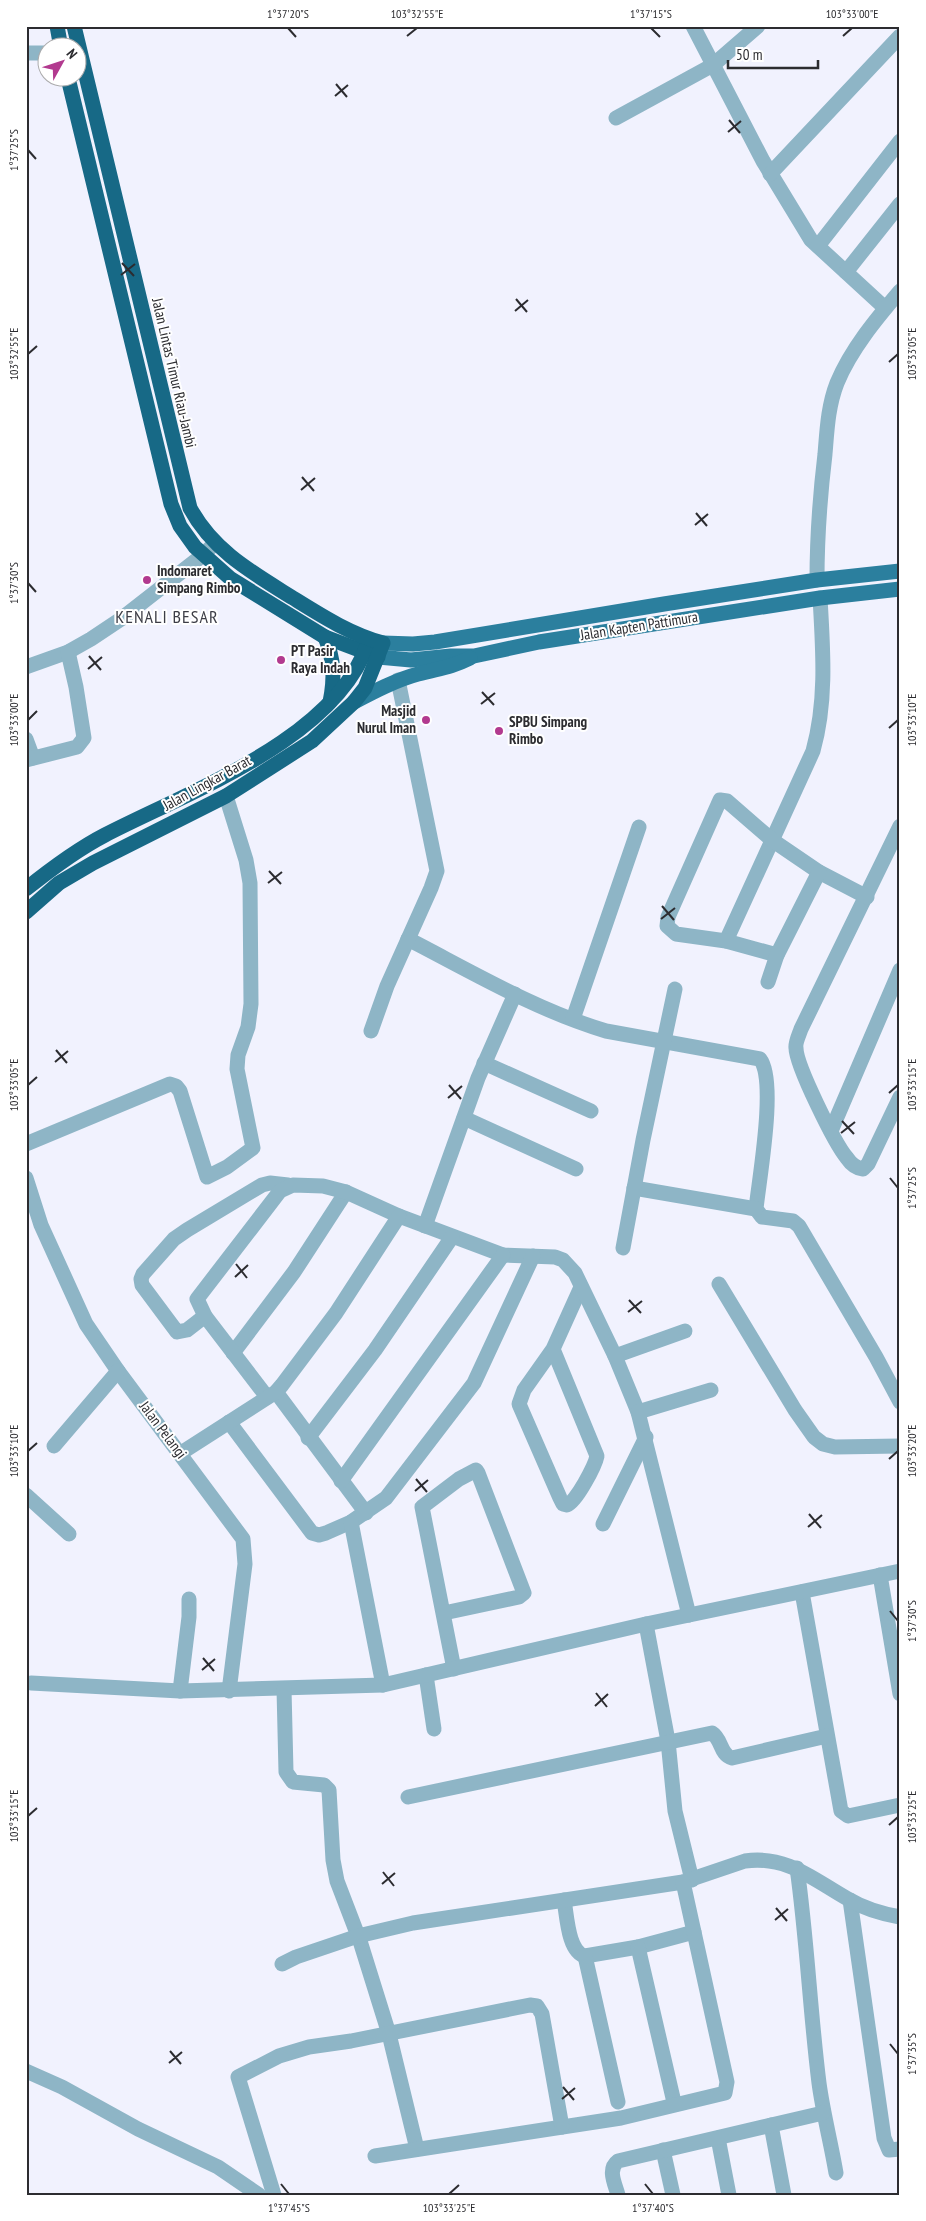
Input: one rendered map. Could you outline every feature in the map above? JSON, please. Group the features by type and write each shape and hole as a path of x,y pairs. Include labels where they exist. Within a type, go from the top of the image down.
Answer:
{"highway":[{"name":"Jalan Lintas Timur Riau-Jambi","path":"74,26 186,498 195,518 215,543 240,566 374,648"},
{"path":"70,88 171,504 184,532 203,555 231,579 325,637 374,648"},
{"path":"127,321 143,317"},
{"path":"325,637 334,668 334,686 330,702"},
{"name":"Jalan Lingkar Barat","path":"26,889 70,855 104,836 222,779 266,752 302,727 330,702 345,687 374,648"},
{"name":"Jalan Lingkar Barat","path":"26,912 59,883 93,863 226,796 312,742 354,702 365,688 374,648"}],"main road":[{"name":"Jalan Kapten Pattimura","path":"374,648 435,642 694,599 817,580 900,570"},
{"name":"Jalan Kapten Pattimura","path":"374,648 411,660 450,656 474,656 539,642 820,598 900,589"},
{"path":"692,618 694,599"},
{"path":"354,702 398,680 452,667 474,656"}],"street":[{"path":"693,26 770,174 811,240 885,308"},
{"path":"616,118 713,65 758,26"},
{"path":"770,174 900,36"},
{"path":"818,246 900,141"},
{"path":"846,272 900,204"},
{"path":"817,580 820,496 832,398 844,368 885,308 900,291"},
{"path":"26,667 68,652 121,619 203,555 215,543"},
{"path":"726,941 813,751 820,724 824,693 820,598"},
{"path":"26,740 29,759 76,747 84,738 68,652"},
{"path":"371,1031 387,986 435,880 437,863 398,680"},
{"path":"26,1144 170,1084 180,1090 208,1176 227,1167 253,1148 236,1069 238,1054 248,1027 251,1004 250,883 246,860 226,796"},
{"path":"777,956 726,941 676,934 670,930 667,923 718,802 722,799 727,801 772,840 819,872 867,897"},
{"path":"900,826 867,897 800,1030 796,1048 801,1066 831,1131 849,1161 855,1166 862,1168 871,1158 900,1098"},
{"path":"574,1019 639,828"},
{"path":"768,982 777,956 819,872"},
{"path":"408,938 515,994 606,1031 757,1058 764,1064 765,1148 756,1208 762,1217 793,1221 799,1226 876,1357 900,1402"},
{"path":"831,1131 900,970"},
{"path":"623,1248 676,989"},
{"path":"425,1226 484,1063 515,994"},
{"path":"484,1063 590,1111"},
{"path":"464,1118 576,1169"},
{"name":"Jalan Pelangi","path":"26,1178 41,1225 86,1324 118,1371 240,1533 244,1546 245,1564 230,1691"},
{"path":"205,1316 187,1330 177,1332 142,1285 141,1279 143,1274 174,1239 198,1222 270,1183 323,1186 346,1192 399,1216 503,1255 555,1257 563,1260 575,1273 615,1356 638,1412 646,1437 689,1615"},
{"path":"288,1185 280,1191 199,1296 197,1302 205,1316 233,1353 308,1438 366,1512"},
{"path":"634,1188 756,1208"},
{"path":"233,1353 294,1272 346,1192"},
{"path":"181,1453 271,1394 289,1377 336,1313 399,1216"},
{"path":"308,1438 375,1350 452,1237"},
{"path":"341,1481 503,1255"},
{"path":"229,1422 312,1533 319,1535 351,1522 386,1498 474,1383 533,1256"},
{"path":"719,1284 794,1410 814,1438 823,1444 835,1448 900,1446"},
{"path":"553,1349 597,1456 595,1464 574,1501 567,1504 563,1504 560,1498 519,1404 524,1390 553,1349 581,1287"},
{"path":"615,1356 685,1331"},
{"path":"54,1446 118,1371"},
{"path":"638,1412 710,1390"},
{"path":"603,1524 646,1437"},
{"path":"444,1613 519,1597 524,1592 476,1470 459,1479 422,1507 454,1669"},
{"path":"26,1495 69,1534"},
{"path":"351,1522 383,1685"},
{"path":"31,1683 180,1691 383,1685 646,1624 900,1571"},
{"path":"880,1575 900,1694"},
{"path":"802,1592 840,1807 843,1814 848,1816 900,1805"},
{"path":"180,1691 189,1617 189,1599"},
{"path":"375,2156 621,2118 725,2093 727,2082 694,1932 675,1811 668,1741 646,1624"},
{"path":"426,1675 434,1730"},
{"path":"284,1689 286,1772 290,1779 297,1783 324,1785 328,1789 333,1860 337,1881 358,1936 389,2034 418,2149"},
{"path":"408,1797 712,1733 725,1754 732,1758 827,1736"},
{"path":"282,1964 296,1957 358,1936 430,1920 687,1881 755,1859 771,1860 797,1868 850,1900 900,1918"},
{"path":"797,1868 805,1924 823,2113 836,2172"},
{"path":"564,1900 573,1947 576,1952 586,1956 638,1947 694,1932"},
{"path":"850,1900 884,2138 889,2150 900,2149"},
{"path":"638,1947 673,2098"},
{"path":"586,1956 618,2102"},
{"path":"274,2195 238,2077 295,2050 389,2034 530,2006 539,2007 562,2127"},
{"path":"26,2071 62,2087 138,2128 218,2167 259,2195"},
{"path":"618,2195 612,2170 613,2164 618,2161 823,2113"},
{"path":"771,2125 784,2195"},
{"path":"718,2138 729,2195"},
{"path":"663,2150 673,2195"}],"place":[{"name":"Indomaret Simpang Rimbo","path":"147,580"},
{"name":"PT Pasir Raya Indah","path":"281,660"},
{"name":"Masjid Nurul Iman","path":"426,720"},
{"name":"SPBU Simpang Rimbo","path":"499,731"}],"district":[{"name":"KENALI BESAR","path":"167,617"}]}
